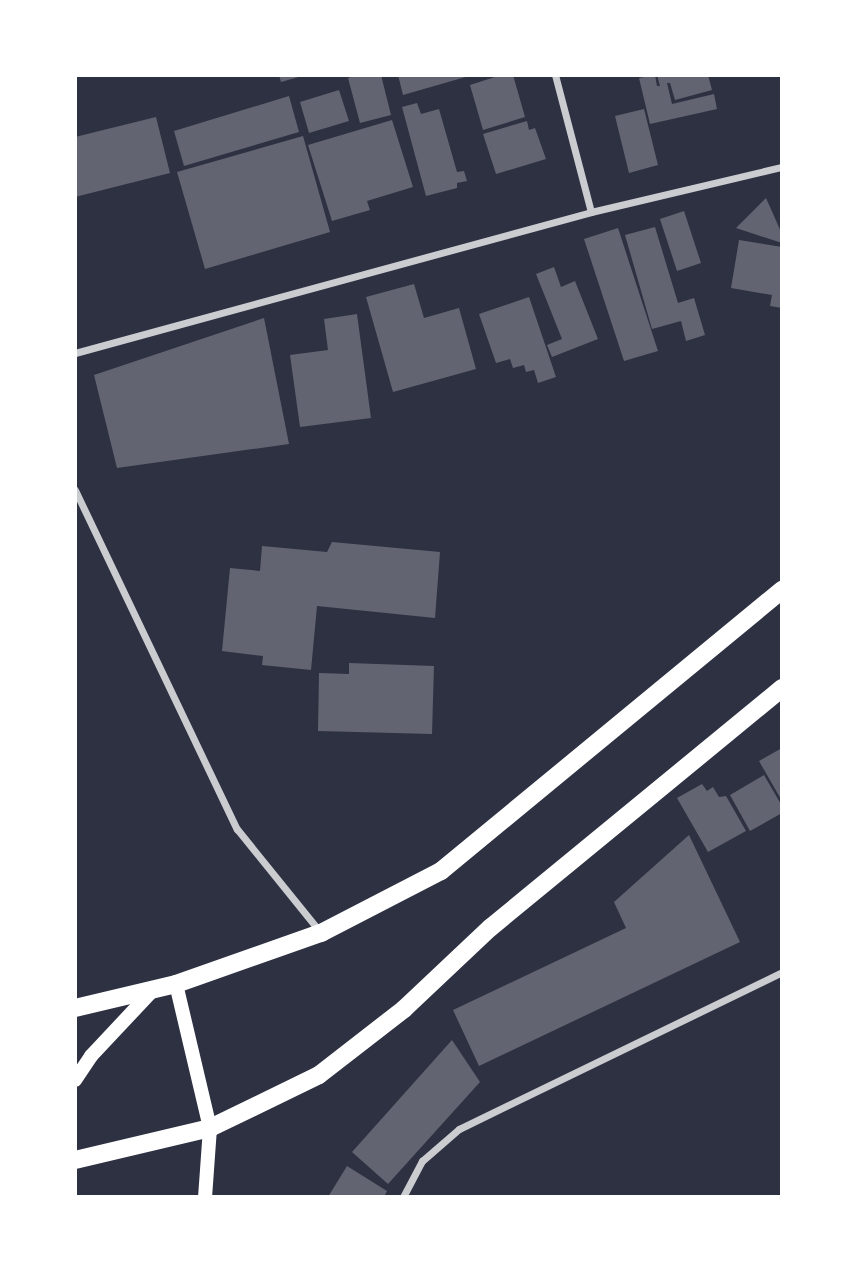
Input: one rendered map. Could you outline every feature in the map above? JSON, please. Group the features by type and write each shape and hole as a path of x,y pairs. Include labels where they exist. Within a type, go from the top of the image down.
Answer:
{"main road":[{"path":"75,1008 176,984 321,933 441,871 782,590"},
{"path":"75,1160 210,1128 319,1075 404,1009 490,928 782,688"},
{"path":"176,984 210,1128 205,1197"},
{"path":"75,1080 91,1056 153,990"}],"street":[{"path":"555,75 591,212"},
{"path":"75,353 591,212 782,167"},
{"path":"75,490 237,829 321,933"},
{"path":"403,1197 422,1161 459,1129 782,972"}],"building":[{"path":"279,75 302,75 302,76 281,82"},
{"path":"357,75 381,75 391,115 360,123 348,78"},
{"path":"398,75 469,75 469,76 403,95"},
{"path":"501,75 513,75 525,117 483,130 470,85"},
{"path":"655,75 657,86 660,86 657,75 708,75 712,90 675,100 670,83 667,83 672,104 714,94 717,109 650,124 639,78"},
{"path":"339,90 349,121 309,133 300,102"},
{"path":"289,96 299,132 184,166 174,131"},
{"path":"417,103 421,114 439,109 457,172 464,171 467,181 457,183 457,188 426,196 402,107"},
{"path":"644,109 658,165 629,173 615,116"},
{"path":"156,117 170,173 75,197 75,137"},
{"path":"392,120 413,187 367,201 370,210 332,221 308,145"},
{"path":"527,121 529,130 535,128 546,159 496,174 483,134"},
{"path":"303,136 330,232 205,269 177,172"},
{"path":"766,198 782,234 782,243 736,228"},
{"path":"684,211 701,263 677,271 660,219"},
{"path":"655,227 678,303 694,298 705,335 686,341 681,321 652,329 625,235"},
{"path":"618,228 658,351 624,361 584,239"},
{"path":"739,240 782,247 782,308 770,306 772,295 731,288"},
{"path":"554,267 561,287 575,281 598,339 552,357 547,345 562,339 536,274"},
{"path":"414,284 424,318 459,308 476,369 393,392 366,297"},
{"path":"529,297 556,377 538,383 534,370 526,372 524,365 513,368 510,359 496,363 479,314"},
{"path":"357,314 371,418 300,427 290,355 328,350 324,319"},
{"path":"264,318 289,444 117,468 94,375"},
{"path":"332,542 440,552 435,618 317,606 311,670 262,665 263,656 222,651 230,568 260,571 262,546 327,552"},
{"path":"349,663 434,666 432,734 318,731 319,673 349,674"},
{"path":"782,748 782,801 759,761"},
{"path":"764,775 782,806 782,813 750,831 730,795"},
{"path":"702,784 707,791 713,787 719,797 726,796 746,831 708,852 677,798"},
{"path":"689,835 740,942 479,1066 453,1010 626,928 614,902"},
{"path":"452,1040 480,1082 388,1184 352,1152"},
{"path":"347,1166 387,1191 384,1197 328,1197"}]}
